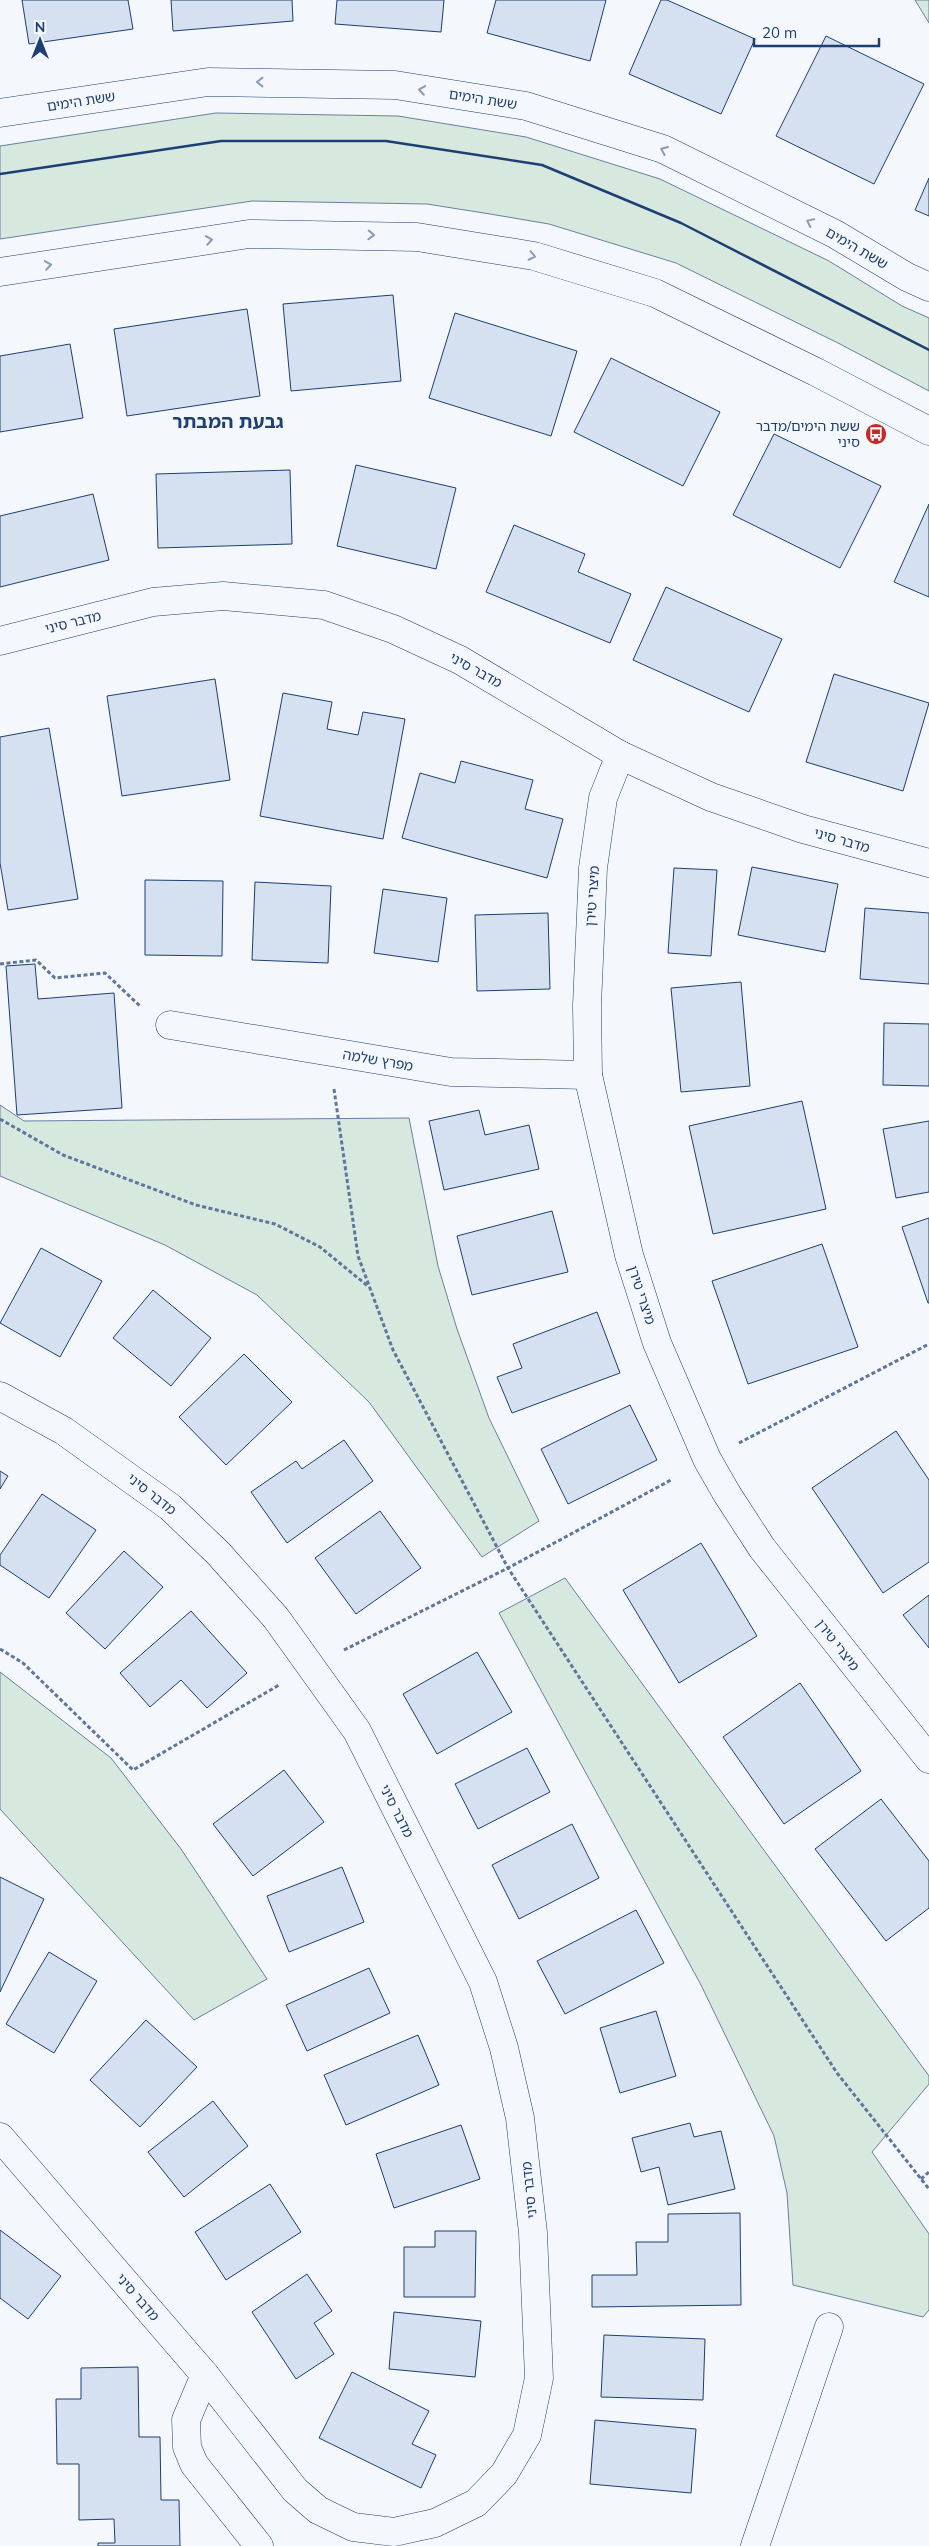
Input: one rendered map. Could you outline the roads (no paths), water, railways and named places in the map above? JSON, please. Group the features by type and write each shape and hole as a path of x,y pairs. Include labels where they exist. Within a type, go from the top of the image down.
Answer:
{"street":[{"name":"ששת הימים","path":"0,114 208,82 394,85 526,106 663,149 835,234 908,277 929,287"},
{"path":"0,272 249,234 417,236 534,256 654,293 816,372 929,431"},
{"name":"מדבר סיני","path":"0,641 153,602 223,596 324,605 393,629 460,660 620,755 711,797 803,829 929,863"},
{"name":"מיצרי טירן","path":"620,755 602,798 593,868 587,964 588,1075 628,1255 658,1343 706,1459 762,1548 929,1759"},
{"name":"מפרץ שלמה","path":"170,1025 451,1072 588,1075"},
{"name":"מדבר סיני","path":"0,1396 64,1432 124,1472 170,1507 218,1552 276,1618 357,1731 483,1982 504,2048 520,2118 533,2233 539,2378 527,2435 504,2474 476,2502 435,2523 394,2532 353,2537 295,2490 206,2375 0,2137"},
{"path":"755,2546 830,2328"},
{"path":"206,2375 186,2420 186,2446 194,2464 259,2546"}],"place":[{"name":"ששת הימים/מדבר סיני","path":"876,434"}],"district":[{"name":"גבעת המבתר","path":"228,421"}]}
